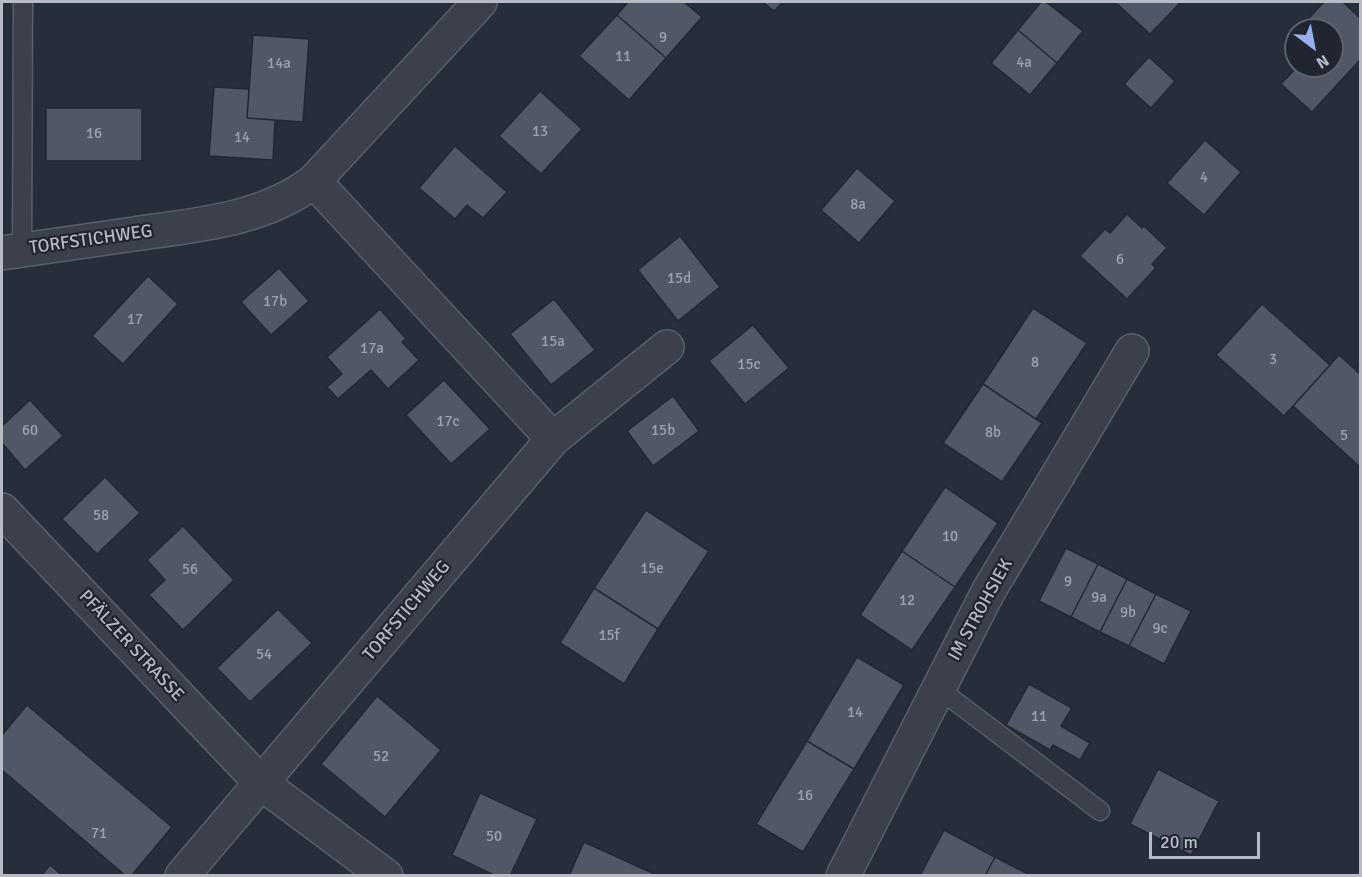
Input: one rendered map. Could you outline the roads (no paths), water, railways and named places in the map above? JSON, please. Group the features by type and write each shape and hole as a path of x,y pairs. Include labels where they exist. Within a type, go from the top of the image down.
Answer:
{"street":[{"name":"TORFSTICHWEG","path":"12,251 210,223 262,209 300,192 314,181 480,2"},
{"path":"314,181 553,439"},
{"name":"TORFSTICHWEG","path":"261,783 553,439 667,347"},
{"name":"IM STROHSIEK","path":"843,876 988,592 1132,351"},
{"name":"PFÄLZER STRASSE","path":"2,510 261,783 386,876"},
{"path":"182,876 261,783"}],"lane":[{"path":"12,251 23,2"},
{"path":"939,689 1100,811"}]}
